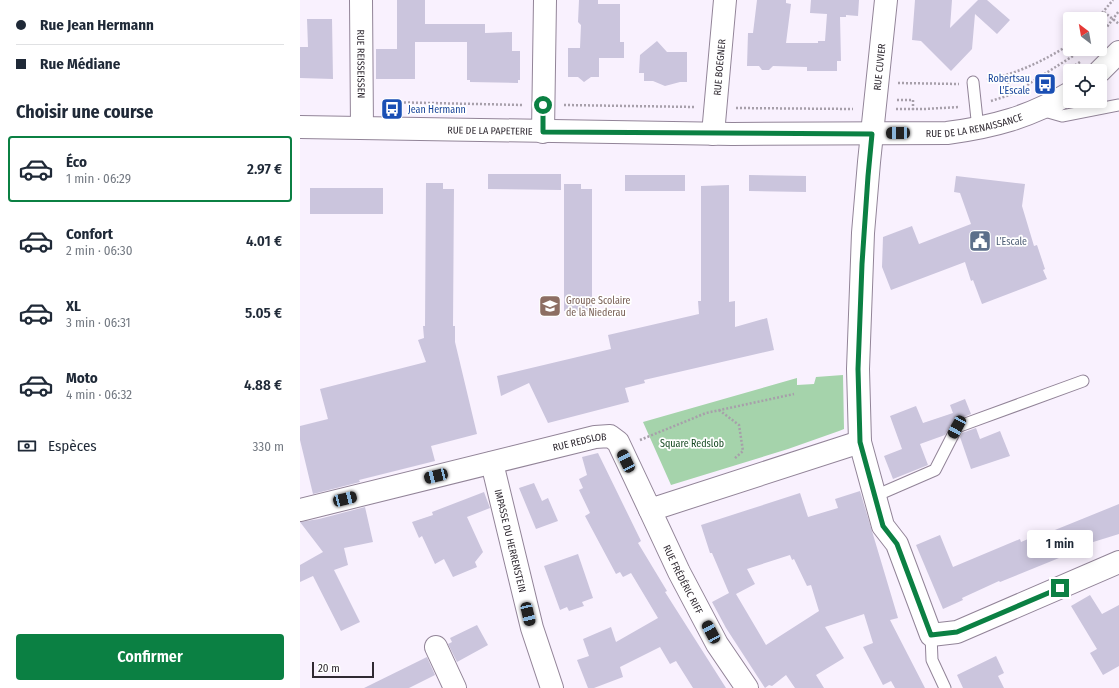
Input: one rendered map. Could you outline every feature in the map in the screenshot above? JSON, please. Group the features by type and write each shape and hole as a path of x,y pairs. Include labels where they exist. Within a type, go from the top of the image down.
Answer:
{"street":[{"name":"RUE REISSEISSEN","path":"361,0 362,128"},
{"path":"543,132 545,0"},
{"name":"RUE BOEGNER","path":"713,134 725,0"},
{"name":"RUE CUVIER","path":"886,0 874,109 863,234 858,369 860,442 883,526 897,544 931,635"},
{"path":"1107,64 1119,52"},
{"name":"RUE DE LA RENAISSANCE","path":"872,134 947,133 978,129 1011,121 1063,97"},
{"name":"RUE DE LA PAPETERIE","path":"300,127 543,132 872,134"},
{"name":"RUE REDSLOB","path":"300,510 595,437 610,436 618,442 650,510"},
{"path":"650,510 860,442"},
{"name":"IMPASSE DU HERRENSTEIN","path":"492,463 532,628 552,688"},
{"name":"RUE FRÉDÉRIC RIFF","path":"650,510 679,572 717,644 747,688"},
{"path":"931,635 957,632 1119,562"},
{"path":"436,647 455,688"}],"lane":[{"path":"973,82 978,129"},
{"path":"1038,109 1062,116 1119,105"},
{"path":"874,496 935,470 957,427 1083,381"},
{"path":"931,635 932,660 945,688"}],"path":[{"path":"1104,12 1113,0"},
{"path":"1107,27 1119,11"},
{"path":"1107,14 1119,24"},
{"path":"1109,25 1112,28"},
{"path":"362,102 409,101 715,108 874,109"},
{"path":"620,448 706,412 794,394"},
{"path":"719,410 738,425 743,451 720,474 723,486"}],"green space":[{"name":"Square Redslob","path":"843,375 844,429 788,449 671,485 643,422 797,378 797,385 814,384 816,377"}],"building":[{"path":"397,0 425,0 425,24 485,24 485,33 512,32 512,51 520,51 520,80 518,80 518,83 470,82 470,80 467,80 467,42 415,42 415,79 376,79 376,49 397,49"},
{"path":"579,0 598,0 598,4 620,4 620,42 624,42 624,58 599,58 599,77 591,77 584,82 578,77 568,77 568,48 580,48 581,25 578,22"},
{"path":"757,0 786,0 786,3 791,4 786,43 818,43 818,41 825,41 827,14 810,13 811,0 859,0 858,16 846,15 846,17 840,17 841,61 837,61 837,71 807,71 807,67 773,66 769,70 762,70 759,66 747,66 748,33 753,33"},
{"path":"915,0 952,0 950,28 978,0 987,0 1010,20 997,34 975,14 972,49 951,71 921,41 912,40"},
{"path":"307,19 332,19 333,79 300,78 300,47 308,47"},
{"path":"657,41 667,52 687,52 687,82 680,82 665,86 653,81 644,81 644,73 639,73 640,55"},
{"path":"488,174 561,174 561,190 488,189"},
{"path":"625,175 685,175 685,191 625,191"},
{"path":"749,175 806,176 806,192 749,191"},
{"name":"L’Escale","path":"956,176 1025,184 1022,206 1034,246 1037,245 1045,269 1043,270 1047,279 982,304 973,280 971,281 965,262 891,290 882,267 883,237 912,226 919,244 971,224 960,193 954,192"},
{"path":"426,183 443,183 443,189 454,189 453,326 455,326 455,342 477,434 431,446 435,461 359,480 360,482 313,494 300,440 300,426 328,419 320,389 426,362 418,340 424,338 423,326 425,326"},
{"path":"564,184 581,184 581,189 592,189 592,311 564,311"},
{"path":"729,185 729,302 735,301 735,327 767,318 774,350 644,380 645,383 625,388 629,402 548,423 529,383 501,396 497,376 611,349 608,335 699,314 698,301 701,301 701,186"},
{"path":"310,188 383,188 383,214 310,214"},
{"path":"965,399 971,414 954,421 945,435 920,444 928,465 893,479 884,456 902,449 890,416 916,406 923,423 953,413 950,405"},
{"path":"976,428 980,439 1000,431 1010,456 971,469 960,437 962,433"},
{"path":"598,453 641,541 638,543 667,591 665,592 726,688 693,688 676,661 670,664 660,647 620,667 623,677 594,688 588,688 577,660 589,656 583,639 611,627 616,642 658,618 631,573 623,577 620,572 616,574 585,516 590,513 579,490 583,488 579,479 587,475 582,457"},
{"path":"534,483 542,501 548,498 558,521 536,529 519,488"},
{"path":"860,491 898,618 890,620 925,688 895,688 891,681 883,685 863,647 873,643 864,614 825,627 844,658 816,675 824,688 795,688 786,675 772,686 769,685 765,688 726,628 712,602 729,593 712,553 710,553 701,525 800,493 808,517 838,508 835,499","holes":["790,555 792,560 794,559 807,586 811,585 819,611 766,645 736,594 755,584 747,569"]},
{"path":"484,492 490,508 467,517 483,552 475,562 477,567 453,577 444,559 435,564 422,536 419,538 412,522 433,515 432,512"},
{"path":"1119,504 1119,534 1090,543 1091,545 1000,582 999,581 962,598 963,600 943,609 916,545 940,535 953,567 1020,539 1021,542 1049,530 1050,532"},
{"path":"365,507 373,542 344,548 348,565 334,570 360,622 341,631 313,576 300,582 300,565 323,552 300,522 319,519"},
{"path":"578,554 593,598 582,602 584,606 569,611 567,607 560,610 544,566"},
{"path":"1090,595 1102,614 1119,605 1119,666 1103,675 1090,653 1097,649 1071,606"},
{"path":"477,625 488,645 457,662 448,644 452,642 450,638"},
{"path":"996,656 1004,673 998,676 1004,688 963,688 957,675"},
{"path":"427,657 435,675 409,688 364,688"}],"place":[{"name":"Robertsau L'Escale","path":"1045,84"},
{"name":"Jean Hermann","path":"392,109"},
{"name":"L’Escale","path":"980,241"},
{"name":"Groupe Scolaire de la Niederau","path":"550,306"}],"route":[{"path":"543,105 543,132 872,134 863,234 858,369 860,442 883,526 897,544 931,635 957,632 1060,588"}]}
